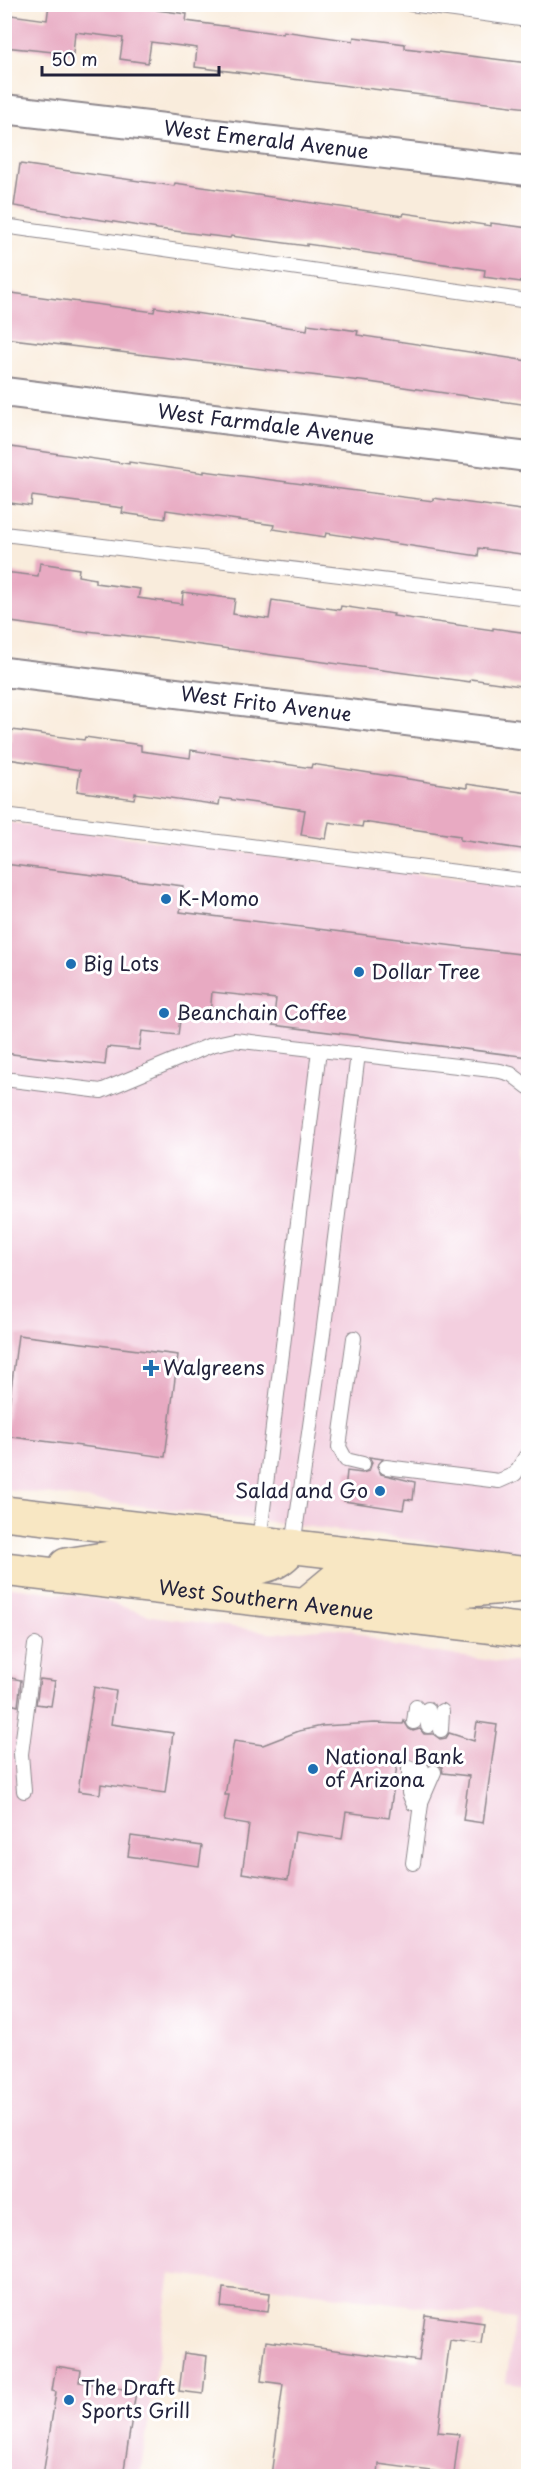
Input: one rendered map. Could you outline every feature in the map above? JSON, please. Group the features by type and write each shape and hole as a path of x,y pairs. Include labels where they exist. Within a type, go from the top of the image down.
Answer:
{"main road":[{"path":"4,1513 528,1574"},
{"path":"15,1570 129,1555 253,1568 281,1560 293,1546"},
{"name":"West Southern Avenue","path":"15,1570 528,1630"},
{"path":"306,1604 336,1579 459,1591 528,1584"}],"street":[{"name":"West Emerald Avenue","path":"4,109 528,171"},
{"name":"West Farmdale Avenue","path":"4,392 528,457"},
{"name":"West Frito Avenue","path":"4,672 528,736"}],"lane":[{"path":"410,4 528,20"},
{"path":"4,226 528,301"},
{"path":"4,534 528,598"},
{"path":"4,815 528,880"},
{"path":"4,1079 95,1091 226,1041 234,1040 500,1071 511,1074 528,1087"},
{"path":"260,1542 319,1050"},
{"path":"293,1546 323,1334 358,1054"},
{"path":"354,1338 339,1448 346,1460 363,1464"},
{"path":"386,1467 499,1481 515,1474 528,1454"},
{"path":"24,1791 21,1754 35,1645"},
{"path":"429,1709 427,1726 429,1709"},
{"path":"412,1863 421,1804 422,1770 410,1793 413,1803 421,1804"}],"shaded area":[{"path":"5,822 528,888 528,1554 5,1489"},
{"path":"5,1586 95,1598 152,1616 276,1633 330,1628 350,1630 393,1646 505,1663 528,1660 528,2385 506,2382 515,2319 171,2274 140,2476 5,2476"}],"building":[{"path":"49,4 158,4 157,10 187,14 186,21 353,41 354,37 405,44 405,48 528,63 528,108 195,67 197,48 151,42 148,63 120,59 123,38 75,32 73,54 4,47 4,14 47,20"},
{"path":"20,164 174,186 175,183 403,216 404,213 491,226 491,223 528,228 528,283 484,277 485,270 307,244 307,246 158,229 14,206"},
{"path":"4,292 154,312 155,307 307,330 308,324 358,331 357,335 528,361 528,405 369,382 4,338"},
{"path":"4,446 129,464 129,462 528,511 528,555 479,548 478,556 326,533 325,537 273,529 274,525 166,510 165,519 122,513 123,508 32,496 31,506 4,502"},
{"path":"40,563 79,569 78,576 95,579 95,583 140,589 138,598 182,604 183,592 235,599 233,614 269,619 272,600 340,610 341,606 394,614 393,616 528,633 528,687 471,679 470,682 164,640 88,631 88,633 4,621 4,572 38,576"},
{"path":"12,730 141,745 141,751 190,758 191,750 311,768 312,764 467,788 467,784 528,793 528,850 460,840 460,836 363,822 362,827 329,822 326,839 301,835 305,810 220,798 219,805 135,793 134,799 77,791 80,770 8,759"},
{"path":"4,864 183,886 180,912 528,955 528,1057 273,1025 276,999 212,992 210,1015 181,1012 178,1035 142,1031 139,1050 107,1047 105,1065 4,1053"},
{"name":"Walgreens","path":"18,1335 178,1355 165,1457 5,1436"},
{"name":"Salad and Go","path":"369,1457 383,1459 377,1466 381,1474 415,1482 413,1500 405,1499 403,1510 344,1501 347,1471 362,1473 369,1471 372,1462"},
{"path":"11,1678 21,1680 18,1706 7,1703"},
{"path":"40,1679 55,1681 51,1706 36,1704"},
{"path":"94,1687 116,1691 111,1724 173,1733 165,1793 101,1784 100,1794 78,1791"},
{"name":"National Bank of Arizona","path":"404,1721 413,1731 420,1729 424,1734 433,1734 440,1739 446,1738 449,1733 474,1741 477,1722 497,1725 483,1823 463,1820 469,1776 443,1773 442,1767 437,1764 430,1764 422,1760 416,1763 408,1759 397,1766 389,1818 346,1812 342,1839 295,1832 288,1880 242,1873 249,1825 224,1821 229,1795 225,1795 234,1741 263,1745 299,1731 322,1726 403,1724"},
{"path":"131,1836 202,1846 199,1866 128,1856"},
{"path":"223,2288 270,2293 268,2312 221,2307"},
{"path":"425,2315 484,2323 481,2344 450,2340 438,2432 459,2434 454,2474 379,2464 378,2476 271,2476 283,2384 261,2381 266,2341 419,2361"},
{"path":"184,2353 207,2356 203,2394 179,2391"},
{"path":"56,2366 81,2370 79,2382 136,2391 123,2476 43,2476 56,2392 52,2391"}],"place":[{"name":"K-Momo","path":"166,899"},
{"name":"Big Lots","path":"71,964"},
{"name":"Dollar Tree","path":"359,972"},
{"name":"Beanchain Coffee","path":"164,1013"},
{"name":"Walgreens","path":"151,1368"},
{"name":"Salad and Go","path":"380,1491"},
{"name":"National Bank of Arizona","path":"313,1769"},
{"name":"The Draft Sports Grill","path":"69,2400"}]}
